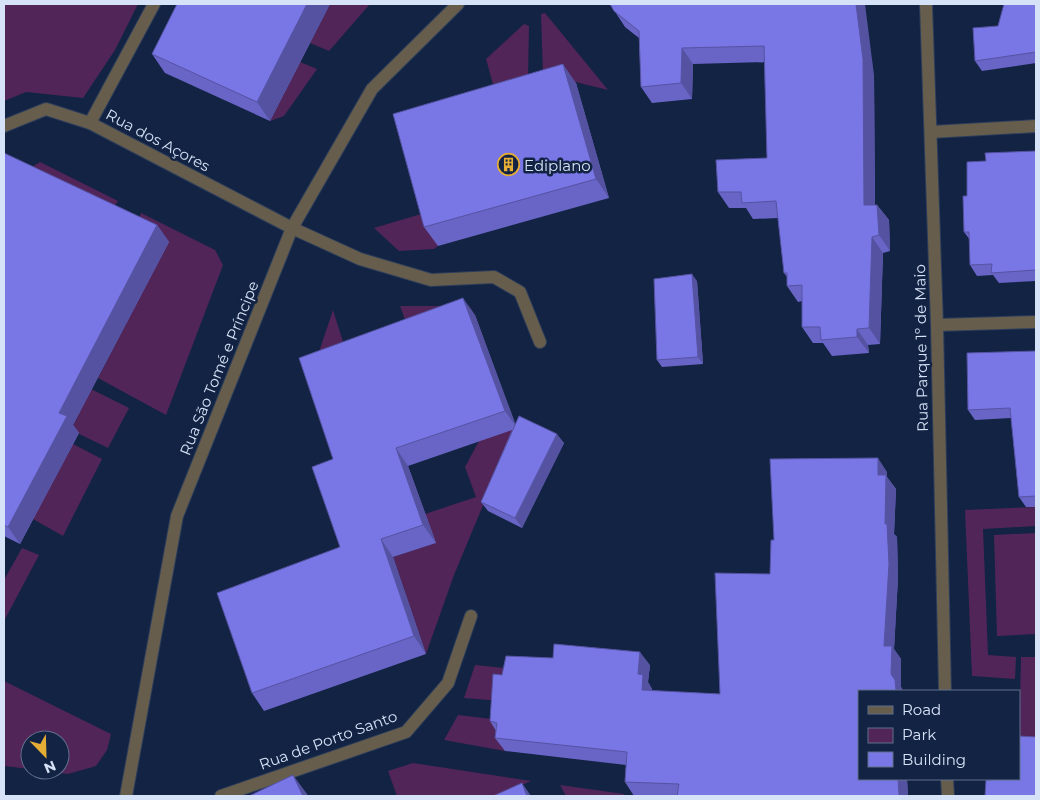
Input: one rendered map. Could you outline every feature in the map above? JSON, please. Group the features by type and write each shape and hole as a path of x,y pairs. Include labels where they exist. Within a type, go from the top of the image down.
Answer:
{"street":[{"path":"90,123 154,4"},
{"name":"Rua São Tomé e Príncipe","path":"126,796 177,516 292,228 372,89 458,4"},
{"name":"Rua Parque 1º de Maio","path":"926,4 937,325 945,690"},
{"name":"Rua dos Açores","path":"4,126 46,109 90,123 292,228"},
{"path":"931,132 1036,126"},
{"path":"292,228 360,259 431,280 494,277 520,292 540,342"},
{"path":"937,325 1036,322"},
{"name":"Rua de Porto Santo","path":"221,796 406,732 448,683 471,616"},
{"path":"947,780 948,796"}],"green space":[{"path":"4,4 138,4 115,50 83,98 26,92 4,101"},
{"path":"330,4 370,4 329,51 310,43"},
{"path":"545,13 608,90 543,74 541,14"},
{"path":"524,24 529,26 528,78 493,84 486,59"},
{"path":"300,62 317,69 284,116 270,121"},
{"path":"40,162 118,201 109,214 22,173"},
{"path":"428,212 438,246 434,249 399,251 374,228"},
{"path":"141,213 215,250 223,265 166,415 98,378 168,242 137,227"},
{"path":"400,306 469,306 475,315 412,338"},
{"path":"333,310 349,361 311,376"},
{"path":"91,389 129,408 108,448 71,430"},
{"path":"516,426 454,575 426,654 393,557 435,543 425,514 476,497 465,467 479,441"},
{"path":"73,444 102,459 63,536 33,519"},
{"path":"1036,507 1036,526 983,529 988,655 1016,657 1015,679 972,676 965,510"},
{"path":"1036,533 1036,634 997,636 994,535"},
{"path":"22,548 39,555 4,621 4,580"},
{"path":"1021,657 1036,657 1036,744 1020,744"},
{"path":"475,665 515,669 502,701 464,698"},
{"path":"4,681 111,734 107,750 96,766 70,773 70,730 20,730 20,768 4,766"},
{"path":"458,715 500,720 505,751 444,740"},
{"path":"413,763 531,781 496,796 397,796 388,771"},
{"path":"560,785 624,794 624,796 566,796"}],"building":[{"path":"177,4 307,4 257,102 152,54"},
{"path":"610,4 856,4 863,59 864,205 877,205 879,235 872,237 869,328 857,329 857,337 821,340 820,327 802,327 802,285 787,286 787,273 784,273 776,201 742,203 741,192 718,192 716,160 767,158 764,46 682,48 681,83 641,87 639,31 614,11"},
{"path":"1004,4 1036,4 1036,52 975,61 973,28 998,26"},
{"name":"Ediplano","path":"563,64 596,179 424,227 393,114"},
{"path":"1036,151 1036,270 991,273 992,264 970,265 969,232 964,232 963,196 967,196 967,162 986,161 985,153"},
{"path":"4,153 157,225 59,413 67,416 8,527 4,525"},
{"path":"692,274 698,357 657,360 654,279"},
{"path":"463,298 505,411 396,448 423,525 381,539 414,636 252,693 217,593 340,547 312,467 333,459 299,358"},
{"path":"1036,351 1036,496 1019,497 1010,408 968,410 967,353"},
{"path":"519,416 557,434 515,518 481,502"},
{"path":"878,458 878,475 886,475 885,524 887,524 889,564 884,646 892,646 891,674 895,680 896,690 858,690 858,780 898,780 899,796 677,796 679,784 625,782 627,752 495,738 497,723 490,721 493,674 502,675 506,656 553,658 554,644 640,652 638,674 643,675 642,690 720,694 715,573 770,574 771,540 774,540 770,459"},
{"path":"1020,736 1036,737 1036,796 985,796 986,780 1020,780"},
{"path":"293,775 303,796 249,796"},
{"path":"522,783 527,796 493,796"}],"place":[{"name":"Ediplano","path":"508,165"}]}
